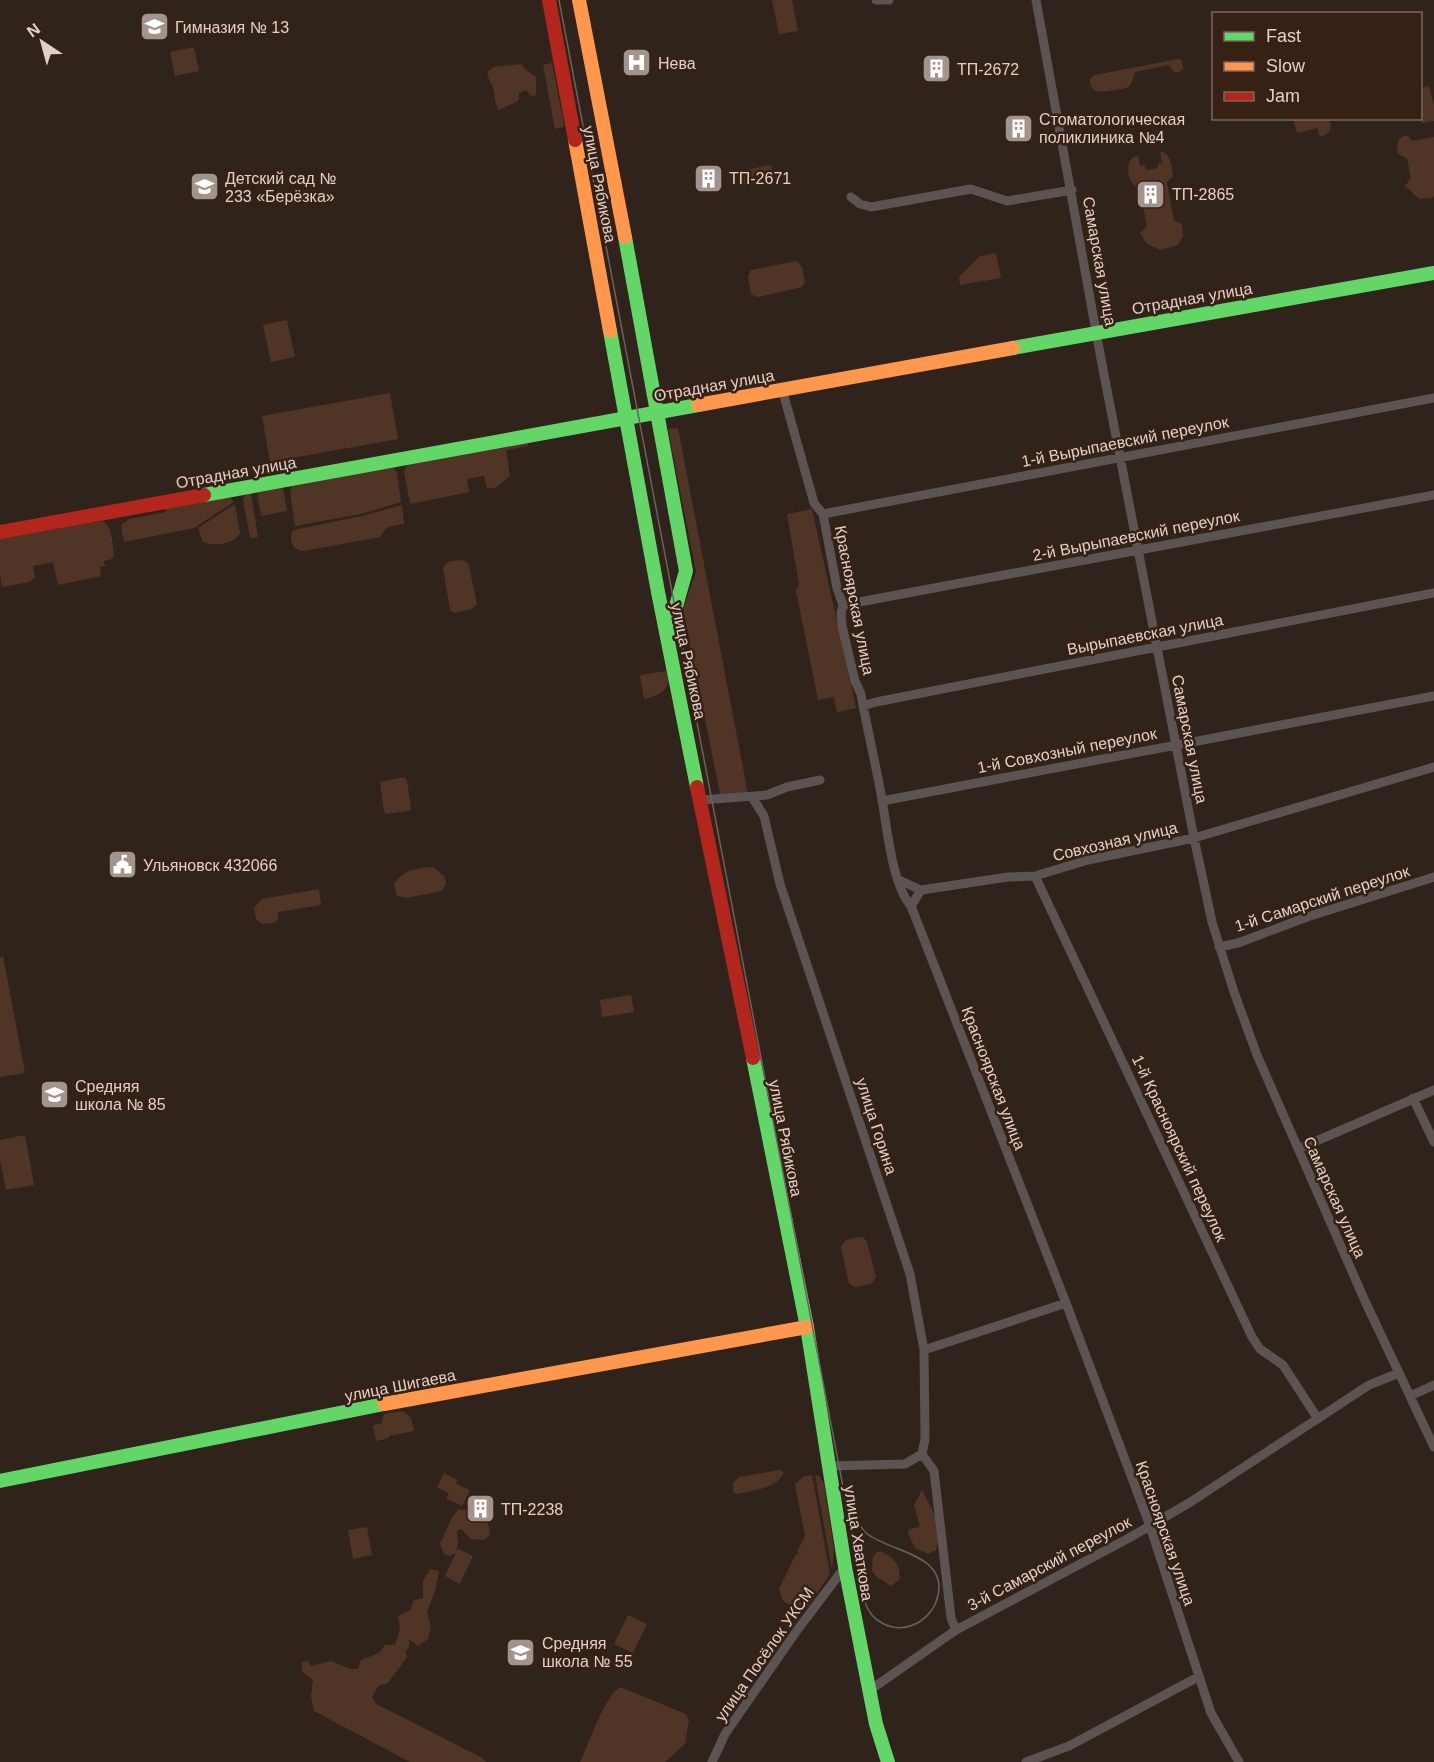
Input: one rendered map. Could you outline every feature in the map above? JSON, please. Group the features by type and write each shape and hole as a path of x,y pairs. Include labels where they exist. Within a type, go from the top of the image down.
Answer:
{"main road":[{"name":"улица Рябикова","path":"549,0 658,592 807,1327"},
{"name":"улица Рябикова","path":"579,0 658,411 686,571 671,618 668,636"},
{"name":"Отрадная улица","path":"0,532 658,411 1434,273"},
{"name":"улица Хваткова","path":"807,1327 845,1567 876,1724 888,1762"},
{"name":"улица Шигаева","path":"0,1480 403,1401 807,1327"}],"street":[{"path":"876,0 889,0"},
{"name":"Самарская улица","path":"1036,0 1120,457 1194,838 1219,947 1247,1030 1298,1149 1434,1447"},
{"path":"851,197 860,204 871,207 971,189 1007,201 1072,190"},
{"name":"Красноярская улица","path":"782,389 814,503 823,514 837,588 843,605 840,621 863,706 899,880 1066,1303 1150,1526 1198,1677 1218,1728 1239,1762"},
{"name":"1-й Вырыпаевский переулок","path":"823,514 1434,398"},
{"name":"2-й Вырыпаевский переулок","path":"843,605 1434,495"},
{"name":"Вырыпаевская улица","path":"863,706 1434,593"},
{"name":"1-й Совхозный переулок","path":"882,801 1434,696"},
{"name":"Совхозная улица","path":"921,890 1008,877 1035,876 1088,860 1194,838 1434,767"},
{"path":"701,800 767,795 804,782 820,780"},
{"name":"улица Горина","path":"752,797 764,816 780,884 910,1274 924,1350 925,1439 922,1454"},
{"name":"1-й Красноярский переулок","path":"1035,876 1252,1338 1260,1348 1283,1365 1318,1419"},
{"name":"1-й Самарский переулок","path":"1219,947 1238,943 1307,917 1434,877"},
{"path":"899,880 921,890 911,906"},
{"path":"1298,1149 1434,1089"},
{"path":"1413,1098 1434,1142"},
{"path":"924,1350 1066,1303"},
{"name":"3-й Самарский переулок","path":"870,1690 956,1630 1190,1503 1369,1385 1399,1373"},
{"path":"1410,1396 1434,1385"},
{"path":"830,1466 905,1464 922,1454 934,1471 951,1618 956,1630"},
{"name":"улица Посёлок УКСМ","path":"712,1762 725,1734 798,1629 845,1567"},
{"path":"1026,1762 1069,1746 1198,1677"}],"shaded area":[{"path":"772,0 792,0 798,31 779,34"},
{"path":"194,47 199,71 175,76 170,52"},
{"path":"1182,60 1183,69 1179,72 1174,72 1169,65 1135,72 1128,87 1098,91 1094,90 1090,84 1090,79 1095,75"},
{"path":"552,63 564,124 563,127 555,129 543,65"},
{"path":"521,64 536,77 536,95 532,97 526,90 519,93 519,100 499,110 488,71 494,67"},
{"path":"1429,86 1434,105 1434,121 1422,123 1420,120 1422,120 1422,88"},
{"path":"1293,120 1330,120 1328,133 1320,137 1317,128 1297,133"},
{"path":"1408,136 1412,141 1434,137 1434,196 1432,198 1419,199 1405,186 1411,178 1407,158 1398,154 1397,147 1399,139"},
{"path":"1160,151 1167,155 1170,161 1173,176 1167,182 1174,221 1182,224 1183,236 1178,245 1160,250 1146,243 1140,233 1147,227 1143,206 1156,203 1156,199 1162,197 1160,182 1135,186 1129,177 1128,169 1131,159 1138,155 1140,166 1145,165 1146,170 1158,168 1158,164 1162,163"},
{"path":"771,165 774,179 743,185 740,171"},
{"path":"996,253 1001,278 960,285 959,277 980,256"},
{"path":"797,261 802,267 805,282 802,287 757,297 751,294 748,276 751,270"},
{"path":"287,320 295,357 271,362 263,325"},
{"path":"390,393 398,439 270,462 262,416"},
{"path":"678,428 748,794 720,794 683,609 696,572 668,429"},
{"path":"527,441 528,446 506,450 510,476 497,487 487,489 484,476 467,479 469,492 410,504 404,471 407,465"},
{"path":"392,467 397,472 401,502 361,514 295,526 290,492 292,486"},
{"path":"283,488 287,511 261,516 257,492"},
{"path":"251,493 258,537 250,538 243,499 245,495"},
{"path":"228,497 234,502 194,528 124,542 121,525 129,519 166,512 165,508"},
{"path":"235,504 240,533 237,537 223,544 203,542 198,528"},
{"path":"402,505 404,524 387,527 380,537 303,551 296,549 292,544 293,530"},
{"path":"812,509 856,708 837,712 834,697 818,700 796,591 799,584 787,514"},
{"path":"102,521 106,523 110,531 114,555 112,559 104,561 105,566 100,567 101,576 58,585 53,562 33,566 35,577 30,582 2,587 0,539"},
{"path":"462,560 469,566 477,604 472,609 454,613 450,610 443,568 448,562"},
{"path":"666,671 667,687 655,696 644,699 640,675"},
{"path":"404,777 407,780 411,808 409,811 386,814 380,782"},
{"path":"433,867 445,877 446,884 442,891 406,898 397,896 394,885 401,876 416,869"},
{"path":"319,889 321,905 278,912 278,920 274,923 262,924 256,919 254,908 262,899"},
{"path":"3,956 25,1073 0,1077 0,957"},
{"path":"631,995 634,1012 602,1017 600,1000"},
{"path":"25,1135 34,1185 6,1190 0,1160 0,1140"},
{"path":"864,1238 867,1242 876,1277 871,1284 855,1287 849,1284 841,1247 846,1240"},
{"path":"403,1411 411,1418 414,1431 376,1441 373,1425 381,1424 384,1414"},
{"path":"779,1470 784,1472 781,1478 771,1485 737,1494 733,1492 733,1483 739,1477"},
{"path":"444,1473 457,1480 456,1484 470,1490 462,1506 446,1499 449,1493 437,1487"},
{"path":"812,1475 830,1574 807,1608 801,1612 783,1601 779,1589 796,1554 799,1554 797,1552 805,1536 795,1484 804,1476"},
{"path":"815,1475 819,1476 824,1483 834,1550 832,1570"},
{"path":"922,1490 935,1515 938,1539 936,1550 928,1554 915,1548 908,1533 909,1529 920,1527 914,1505"},
{"path":"458,1510 469,1511 481,1516 490,1530 489,1536 484,1540 471,1539 461,1529 457,1531 456,1551 458,1549 473,1556 460,1584 445,1576 456,1553 450,1556 444,1554 440,1544 452,1517"},
{"path":"367,1527 372,1555 353,1559 348,1530"},
{"path":"880,1551 893,1559 898,1566 899,1580 891,1586 872,1571 873,1557"},
{"path":"430,1569 439,1571 427,1612 431,1627 428,1639 418,1646 409,1639 409,1648 405,1651 407,1657 388,1683 378,1686 372,1697 376,1704 487,1762 410,1762 314,1711 311,1696 313,1680 302,1672 302,1662 308,1661 311,1666 331,1661 351,1669 358,1669 361,1660 379,1653 385,1645 395,1645 400,1629 398,1616 410,1610 414,1600 423,1598 423,1581"},
{"path":"628,1615 647,1624 633,1653 614,1644"},
{"path":"620,1687 686,1714 689,1720 685,1744 665,1762 580,1762 608,1700"}],"tram line":[{"path":"559,0 865,1602 872,1615 891,1627 905,1627 921,1621 936,1603 939,1584 935,1572 927,1563 915,1556 866,1533 854,1514"}],"traffic: fast":[{"path":"625,237 686,571 669,631"},
{"path":"1013,348 1434,273"},
{"path":"610,331 697,787"},
{"path":"204,495 698,405"},
{"path":"753,1058 807,1327 845,1567 876,1724 888,1762"},
{"path":"0,1481 384,1404"}],"traffic: slow":[{"path":"579,0 625,237"},
{"path":"575,140 610,331"},
{"path":"698,405 1013,348"},
{"path":"384,1404 807,1327"}],"traffic: jam":[{"path":"549,0 575,140"},
{"path":"0,532 204,495"},
{"path":"697,787 753,1058"}],"place":[{"name":"Гимназия № 13","path":"154,27"},
{"name":"Нева","path":"637,63"},
{"name":"ТП-2672","path":"936,69"},
{"name":"Стоматологическая поликлиника №4","path":"1018,128"},
{"name":"ТП-2671","path":"708,178"},
{"name":"Детский сад № 233 «Берёзка»","path":"204,187"},
{"name":"ТП-2865","path":"1151,194"},
{"name":"Ульяновск 432066","path":"122,865"},
{"name":"Средняя школа № 85","path":"54,1095"},
{"name":"ТП-2238","path":"480,1509"},
{"name":"Средняя школа № 55","path":"521,1652"}]}
